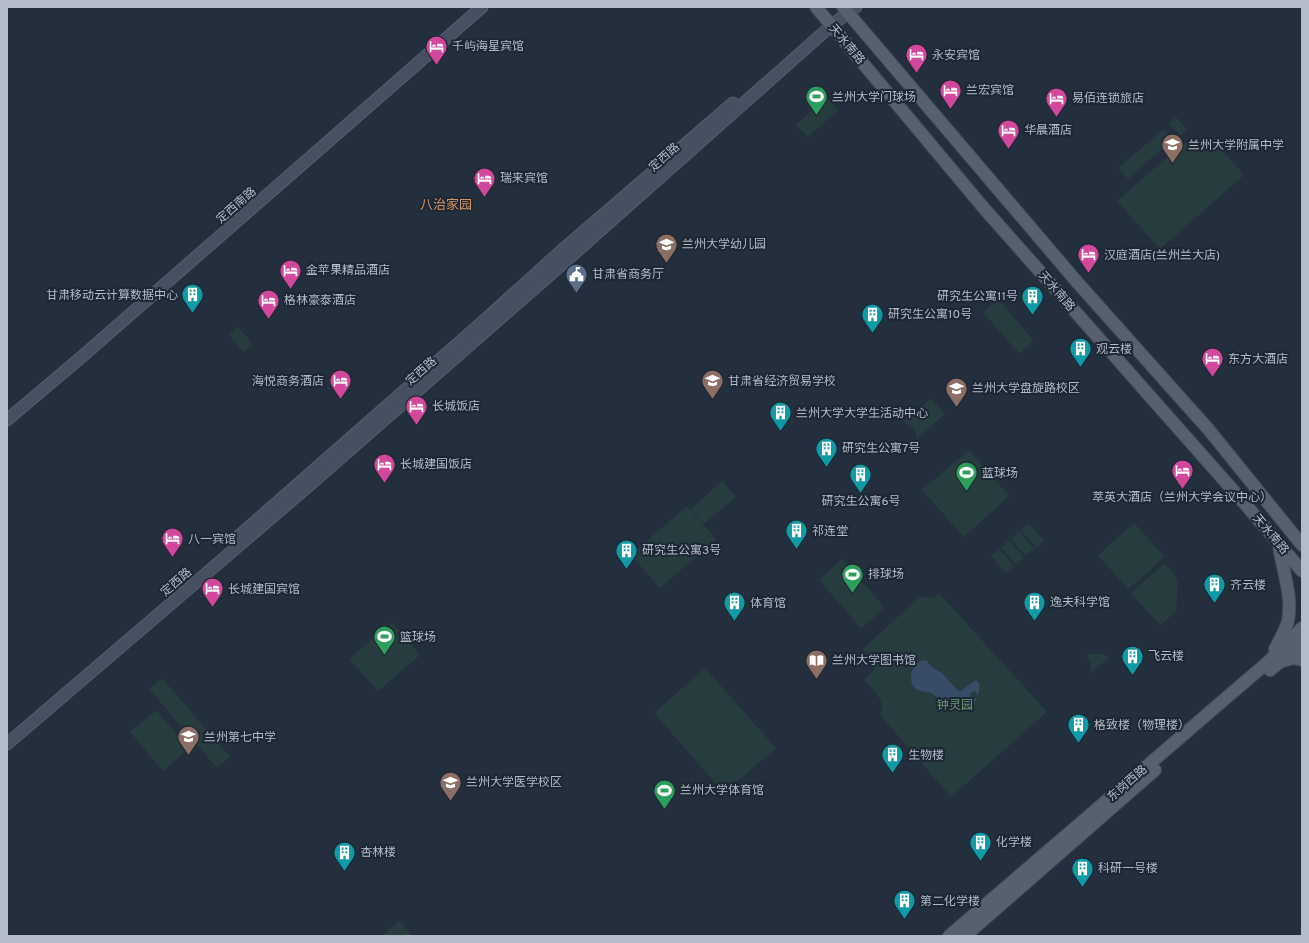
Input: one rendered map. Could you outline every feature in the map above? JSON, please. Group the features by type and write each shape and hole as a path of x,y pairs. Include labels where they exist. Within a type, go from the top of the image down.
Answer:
{"main road":[{"name":"定西南路","path":"7,420 85,354 482,7"},
{"name":"天水南路","path":"816,7 982,206 1246,505 1302,571"},
{"name":"天水南路","path":"848,9 1077,282 1296,529 1302,545"},
{"name":"定西路","path":"7,736 191,578 478,326 561,251 848,9"},
{"name":"定西路","path":"7,744 312,483 561,265 830,23"},
{"path":"1272,664 1285,630 1289,614 1289,593 1280,558 1279,545"},
{"name":"东岗西路","path":"965,936 1272,664 1302,628"},
{"name":"东岗西路","path":"949,936 1272,664 1302,644"},
{"path":"1272,664 1294,658 1302,660"}],"green space":[{"name":"兰州大学门球场","path":"826,97 838,110 808,137 796,125"},
{"path":"1176,117 1187,130 1180,136 1169,123"},
{"path":"1164,129 1173,139 1128,179 1118,168"},
{"path":"1193,141 1205,141 1217,145 1244,175 1160,249 1117,201 1181,145"},
{"path":"998,299 1034,341 1019,354 983,312"},
{"path":"238,327 253,344 244,352 229,335"},
{"path":"931,399 945,414 917,439 913,428 902,423"},
{"name":"蓝球场","path":"969,450 1009,496 964,537 922,490"},
{"path":"722,481 736,497 704,524 691,509"},
{"path":"687,506 716,539 660,588 631,555"},
{"path":"1029,523 1044,541 1036,548 1021,530"},
{"path":"1134,523 1165,557 1128,589 1098,555"},
{"path":"1019,531 1034,549 1026,556 1011,539"},
{"path":"1009,540 1024,558 1016,565 1001,547"},
{"path":"999,549 1014,566 1006,573 991,556"},
{"name":"排球场","path":"842,559 885,608 861,628 819,580"},
{"path":"1165,563 1178,580 1176,612 1160,625 1131,593"},
{"name":"钟灵园","path":"940,594 1047,712 951,797 880,715 882,710 881,701 864,680 875,669 863,649 920,596 931,598"},
{"name":"篮球场","path":"392,622 420,655 378,691 349,659"},
{"path":"1087,654 1104,654 1109,657 1091,674 1091,666"},
{"path":"705,668 776,748 724,793 654,713"},
{"path":"162,678 230,757 217,768 149,689"},
{"path":"156,710 189,748 163,771 130,732"},
{"path":"399,921 413,936 382,936"}],"water":[{"path":"923,660 927,661 932,667 943,674 959,692 976,680 980,685 978,696 975,691 970,693 972,700 977,698 972,708 962,708 963,703 961,700 947,704 931,693 916,689 911,681 912,672 913,668"}],"place":[{"name":"千屿·海星宾馆","path":"436,66"},
{"name":"永安宾馆","path":"917,74"},
{"name":"兰宏宾馆","path":"950,110"},
{"name":"兰州大学门球场","path":"817,116"},
{"name":"易佰连锁旅店","path":"1057,118"},
{"name":"华晨酒店","path":"1009,150"},
{"name":"兰州大学附属中学","path":"1172,164"},
{"name":"瑞来宾馆","path":"484,198"},
{"name":"兰州大学幼儿园","path":"667,264"},
{"name":"汉庭酒店(兰州兰大店)","path":"1089,274"},
{"name":"金苹果精品酒店","path":"291,290"},
{"name":"甘肃省商务厅","path":"576,294"},
{"name":"甘肃移动云计算数据中心","path":"193,314"},
{"name":"研究生公寓11号","path":"1033,316"},
{"name":"格林豪泰酒店","path":"268,320"},
{"name":"研究生公寓10号","path":"872,334"},
{"name":"观云楼","path":"1080,368"},
{"name":"东方大酒店","path":"1212,378"},
{"name":"海悦商务酒店","path":"340,400"},
{"name":"甘肃省经济贸易学校","path":"712,400"},
{"name":"兰州大学盘旋路校区","path":"956,408"},
{"name":"长城饭店","path":"416,426"},
{"name":"兰州大学大学生活动中心","path":"781,432"},
{"name":"研究生公寓7号","path":"827,468"},
{"name":"长城建国饭店","path":"385,484"},
{"name":"萃英大酒店（兰州大学会议中心）","path":"1182,490"},
{"name":"蓝球场","path":"966,492"},
{"name":"研究生公寓6号","path":"861,494"},
{"name":"祁连堂","path":"797,550"},
{"name":"八一宾馆","path":"172,558"},
{"name":"研究生公寓3号","path":"627,570"},
{"name":"排球场","path":"852,594"},
{"name":"齐云楼","path":"1215,604"},
{"name":"长城建国宾馆","path":"212,608"},
{"name":"体育馆","path":"734,622"},
{"name":"逸夫科学馆","path":"1035,622"},
{"name":"篮球场","path":"384,656"},
{"name":"飞云楼","path":"1132,676"},
{"name":"兰州大学图书馆","path":"817,680"},
{"name":"格致楼（物理楼）","path":"1078,744"},
{"name":"兰州第七中学","path":"189,756"},
{"name":"生物楼","path":"892,774"},
{"name":"兰州大学医学校区","path":"451,802"},
{"name":"兰州大学体育馆","path":"665,810"},
{"name":"化学楼","path":"981,862"},
{"name":"杏林楼","path":"344,872"},
{"name":"科研一号楼","path":"1082,888"},
{"name":"第二化学楼","path":"904,920"}],"district":[{"name":"八治家园","path":"446,204"}]}
